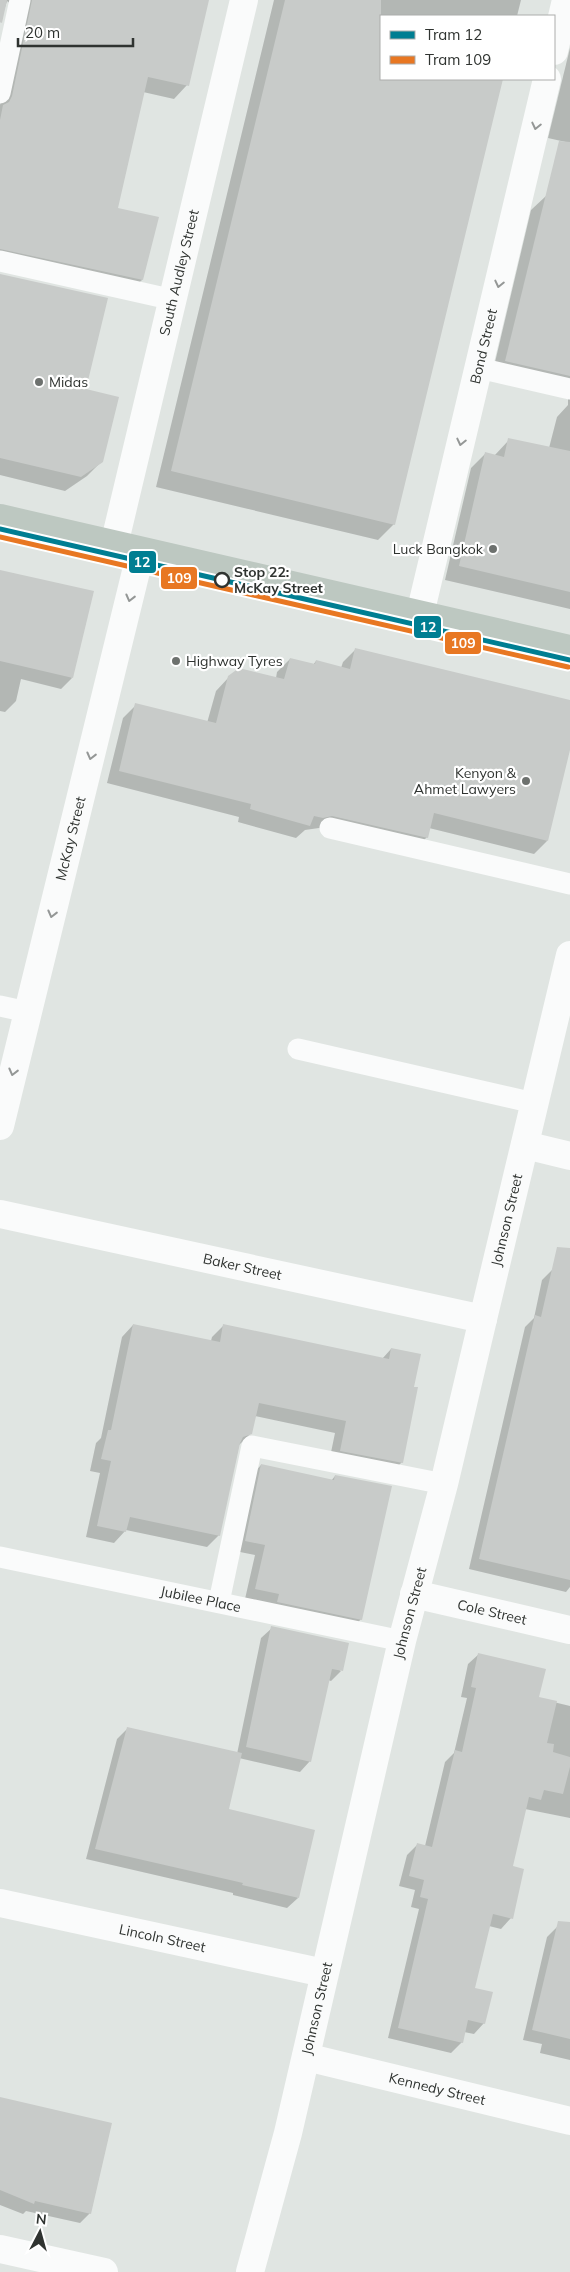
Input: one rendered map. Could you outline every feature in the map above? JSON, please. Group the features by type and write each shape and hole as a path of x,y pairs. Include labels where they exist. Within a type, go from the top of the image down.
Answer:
{"main road":[{"path":"0,518 570,649"}],"street":[{"name":"South Audley Street","path":"114,545 174,300 244,0"},
{"path":"555,47 566,0"},
{"name":"Bond Street","path":"420,614 547,80"},
{"name":"McKay Street","path":"0,1126 141,551"},
{"name":"Johnson Street","path":"250,2272 288,2133 402,1641 444,1484 570,954"},
{"path":"524,1145 570,1156"},
{"name":"Baker Street","path":"0,1214 483,1319"},
{"name":"Cole Street","path":"414,1594 570,1630"},
{"name":"Lincoln Street","path":"0,1902 324,1973"},
{"name":"Kennedy Street","path":"306,2057 570,2121"},
{"path":"0,2249 104,2272"}],"lane":[{"path":"0,93 20,0"},
{"path":"0,261 174,300"},
{"path":"479,368 570,389"},
{"path":"330,828 570,884"},
{"path":"0,1006 28,1012"},
{"path":"298,1049 534,1103"},
{"path":"219,1602 252,1446 444,1484"},
{"name":"Jubilee Place","path":"0,1557 402,1641"}],"building":[{"path":"0,0 7,0 2,23 0,22"},
{"path":"32,0 209,0 189,86 148,77 118,208 159,217 143,280 0,249 0,120 3,105 9,102 12,96"},
{"path":"285,0 381,0 380,80 503,80 395,525 171,471"},
{"path":"559,141 570,142 570,376 505,361"},
{"path":"0,274 108,298 86,389 119,397 103,462 81,477 0,458"},
{"path":"508,438 570,451 570,592 459,566 485,452 504,457"},
{"path":"0,570 94,591 73,678 0,661"},
{"path":"355,648 570,700 570,750 548,841 434,813 428,838 332,816 323,818 314,816 310,826 250,809 251,804 119,771 135,703 216,723 228,676 239,668 284,679 290,658 315,664 316,660 350,669"},
{"path":"557,1247 570,1248 570,1580 479,1559 535,1315 541,1317"},
{"path":"133,1324 220,1342 223,1324 389,1359 391,1348 421,1354 414,1387 418,1387 403,1463 340,1451 346,1421 259,1403 252,1434 243,1437 240,1443 220,1536 130,1517 126,1532 97,1526 111,1461 101,1459 108,1430 111,1430"},
{"path":"261,1464 334,1480 335,1475 392,1486 362,1620 277,1602 279,1594 255,1589 265,1545 245,1541"},
{"path":"271,1626 349,1643 343,1671 332,1669 311,1762 246,1747"},
{"path":"478,1653 546,1669 539,1697 557,1701 547,1743 554,1744 553,1752 570,1757 570,1767 563,1794 544,1790 541,1800 529,1797 513,1866 524,1869 513,1919 493,1914 475,1988 493,1992 485,2024 468,2020 463,2043 398,2028 428,1899 420,1897 424,1880 409,1876 417,1843 432,1847 455,1750 462,1752 476,1688 471,1687"},
{"path":"127,1727 242,1753 229,1809 315,1830 299,1898 242,1885 243,1883 95,1849"},
{"path":"558,1921 570,1922 570,2039 532,2030"},
{"path":"0,2097 112,2123 91,2214 35,2201 34,2204 0,2190"}],"tram line":[{"name":"12","path":"0,529 570,660"},
{"name":"109","path":"0,537 568,667"}],"place":[{"name":"Midas","path":"39,382"},
{"name":"Luck Bangkok","path":"493,549"},
{"name":"Stop 22: McKay Street","path":"222,580"},
{"name":"Highway Tyres","path":"176,661"},
{"name":"Kenyon & Ahmet Lawyers","path":"526,781"}]}
